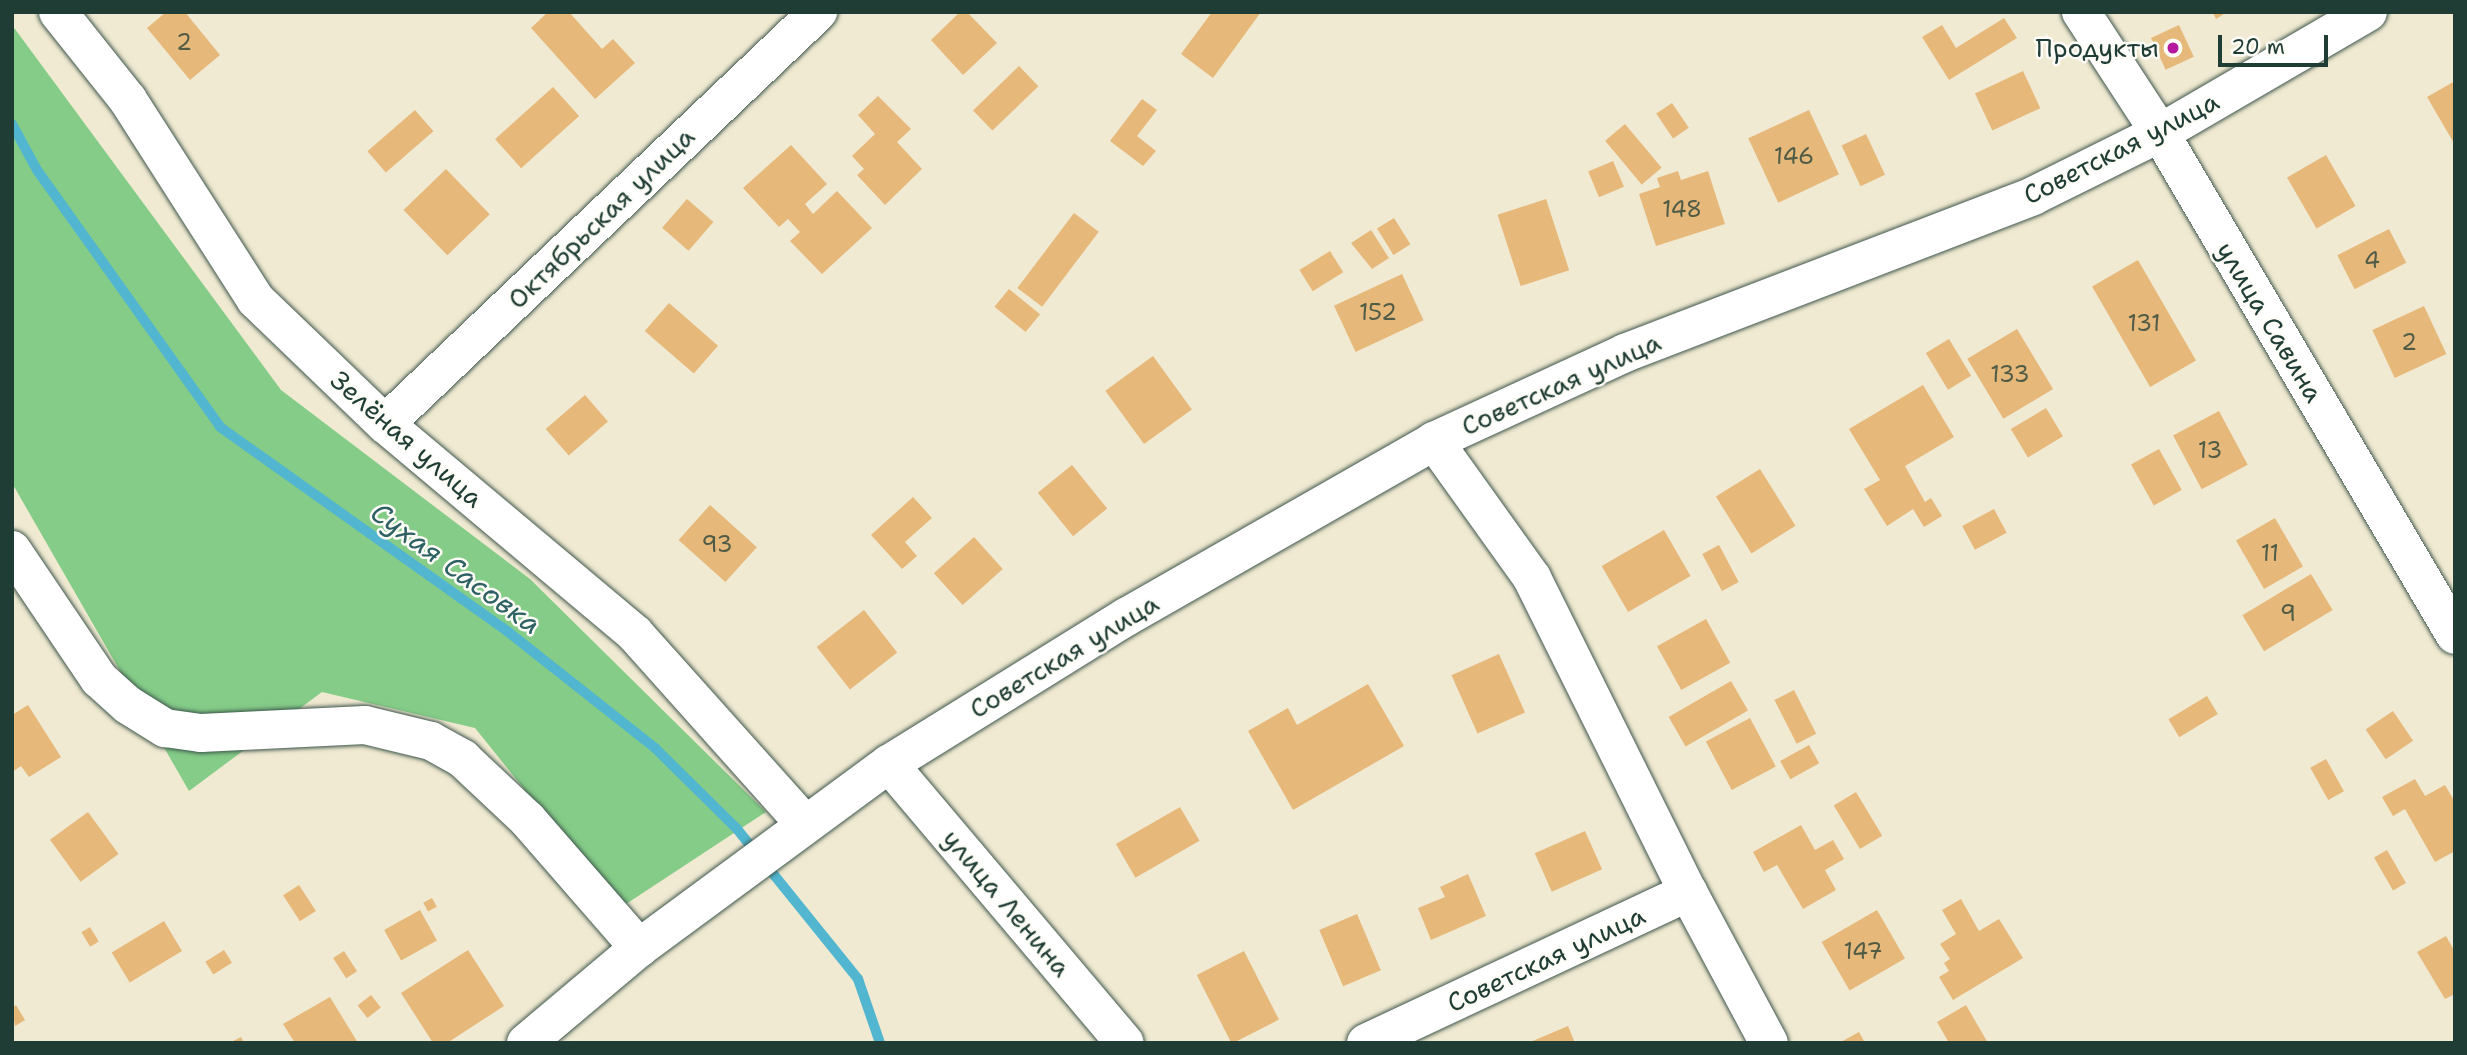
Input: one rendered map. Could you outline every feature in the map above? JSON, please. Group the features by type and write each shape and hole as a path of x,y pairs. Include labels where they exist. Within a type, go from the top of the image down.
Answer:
{"street":[{"name":"Зелёная улица","path":"58,12 128,100 256,300 385,424 635,634 799,828"},
{"name":"Октябрьская улица","path":"385,424 818,12"},
{"name":"улица Савина","path":"2081,12 2160,133 2455,635"},
{"name":"Советская улица","path":"639,948 889,764 1126,617 1434,441 1625,353 2033,196 2160,133 2368,12"},
{"path":"1434,441 1532,578 1688,892 1769,1043"},
{"path":"12,550 99,679 128,705 165,728 201,733 365,725 431,741 463,759 527,819 639,948 526,1043"},
{"name":"улица Ленина","path":"889,764 1125,1043"},
{"name":"Советская улица","path":"1366,1043 1688,892"}],"green space":[{"path":"12,25 281,390 530,579 766,812 620,908 475,728 322,692 189,791 12,483"}],"building":[{"path":"166,12 185,12 220,55 190,80 147,28"},
{"path":"548,12 569,12 602,49 613,39 635,63 595,99 531,28"},
{"path":"960,12 967,12 997,43 963,75 931,40"},
{"path":"1212,12 1261,12 1213,78 1181,54"},
{"path":"2213,12 2227,12 2216,19"},
{"path":"2004,18 2017,38 1949,80 1922,37 1942,25 1956,48"},
{"name":"Продукты","path":"2179,25 2194,57 2166,70 2151,38"},
{"path":"1019,66 1038,86 992,131 973,110"},
{"path":"2023,71 2040,108 1992,131 1975,93"},
{"path":"2455,81 2455,145 2427,97"},
{"path":"553,87 579,116 521,168 495,139"},
{"path":"878,96 911,129 897,142 922,169 885,205 857,175 864,169 852,156 875,134 858,115"},
{"path":"1142,99 1157,110 1137,136 1156,151 1143,166 1110,141"},
{"path":"1672,103 1689,128 1673,138 1656,114"},
{"path":"415,110 433,131 386,172 367,151"},
{"path":"1809,110 1839,174 1778,203 1748,138"},
{"path":"1625,124 1662,168 1642,184 1605,141"},
{"path":"1866,134 1885,175 1861,186 1842,145"},
{"path":"791,145 827,184 805,204 813,214 837,191 872,228 822,274 790,241 800,232 788,219 779,227 743,188"},
{"path":"2326,155 2356,206 2317,229 2287,178"},
{"path":"1613,161 1624,187 1599,197 1588,172"},
{"path":"446,169 490,214 447,255 404,210"},
{"path":"1678,171 1681,180 1708,171 1725,224 1656,246 1639,194 1660,187 1657,178"},
{"path":"687,199 713,222 688,251 662,228"},
{"path":"1546,199 1569,270 1521,286 1497,215"},
{"path":"1074,213 1099,232 1042,307 1017,288"},
{"path":"1394,218 1410,244 1393,255 1377,229"},
{"path":"2389,229 2406,263 2355,289 2337,255"},
{"path":"1371,230 1389,258 1372,269 1351,243"},
{"path":"1330,251 1343,272 1313,291 1299,270"},
{"path":"2138,260 2196,360 2150,387 2092,286"},
{"path":"1402,274 1424,320 1356,352 1334,306"},
{"path":"1009,289 1040,314 1026,332 995,307"},
{"path":"669,303 718,346 694,374 645,331"},
{"path":"2424,306 2446,354 2395,378 2372,330"},
{"path":"2017,329 2053,389 2003,419 1967,359"},
{"path":"1949,339 1971,376 1948,390 1926,353"},
{"path":"1153,356 1192,409 1144,444 1105,391"},
{"path":"1923,385 1954,437 1905,466 1925,502 1931,498 1942,516 1924,527 1913,509 1887,526 1864,489 1880,480 1849,429"},
{"path":"585,395 608,421 569,456 546,429"},
{"path":"2046,408 2063,436 2028,457 2011,429"},
{"path":"2219,411 2248,465 2202,489 2173,435"},
{"path":"2159,449 2182,490 2154,506 2131,465"},
{"path":"1072,465 1107,509 1073,536 1038,493"},
{"path":"1760,469 1796,526 1751,553 1716,497"},
{"path":"913,497 932,518 905,542 917,556 902,569 871,535"},
{"path":"710,505 757,547 725,582 679,540"},
{"path":"1994,509 2007,533 1975,550 1962,526"},
{"path":"2275,518 2303,566 2264,589 2236,541"},
{"path":"1664,530 1690,576 1628,612 1602,566"},
{"path":"974,537 1003,569 963,605 934,573"},
{"path":"1719,545 1739,582 1722,591 1702,554"},
{"path":"2311,574 2333,610 2264,651 2242,615"},
{"path":"864,610 897,653 850,689 817,647"},
{"path":"1706,619 1730,663 1681,690 1657,646"},
{"path":"1499,654 1525,712 1478,734 1451,675"},
{"path":"1731,681 1748,710 1686,746 1669,717"},
{"path":"1368,684 1404,746 1293,810 1248,731 1288,708 1297,725"},
{"path":"1794,690 1816,734 1797,744 1774,700"},
{"path":"2207,696 2218,714 2179,737 2168,719"},
{"path":"28,705 61,757 29,777 21,766 12,772 12,715"},
{"path":"2393,711 2413,741 2386,759 2366,729"},
{"path":"1750,718 1776,767 1732,790 1706,741"},
{"path":"1809,745 1819,763 1790,779 1780,761"},
{"path":"2326,759 2344,791 2328,800 2310,768"},
{"path":"2415,779 2425,796 2445,785 2455,802 2455,851 2435,862 2405,809 2393,816 2382,797"},
{"path":"1856,792 1882,836 1860,849 1834,805"},
{"path":"1180,807 1200,841 1135,878 1116,844"},
{"path":"88,812 119,854 81,882 50,840"},
{"path":"1801,825 1815,850 1833,840 1844,859 1825,870 1836,890 1803,909 1777,865 1764,872 1753,852"},
{"path":"1585,831 1602,869 1552,892 1535,853"},
{"path":"2387,850 2406,883 2393,890 2374,858"},
{"path":"1468,874 1486,916 1431,940 1418,908 1445,897 1440,887"},
{"path":"299,885 316,911 300,921 283,895"},
{"path":"432,898 437,907 428,912 423,903"},
{"path":"1961,899 1979,931 1999,919 2023,958 1953,1000 1939,977 1949,971 1944,963 1950,959 1940,944 1956,934 1942,910"},
{"path":"420,910 437,941 401,960 384,930"},
{"path":"1877,910 1905,958 1850,990 1822,942"},
{"path":"1357,914 1381,970 1343,986 1319,930"},
{"path":"164,921 182,951 130,982 112,952"},
{"path":"90,927 99,942 90,947 81,932"},
{"path":"2446,936 2455,952 2455,994 2445,999 2417,952"},
{"path":"224,950 232,963 213,974 205,962"},
{"path":"468,950 504,1006 447,1043 433,1043 401,993"},
{"path":"344,951 357,971 346,978 333,958"},
{"path":"1244,951 1279,1020 1231,1043 1197,975"},
{"path":"371,995 381,1008 367,1018 358,1005"},
{"path":"330,997 358,1043 295,1043 283,1024"},
{"path":"16,1005 25,1020 15,1026 12,1008"},
{"path":"1966,1005 1988,1043 1949,1043 1937,1022"},
{"path":"1568,1026 1575,1043 1528,1043"},
{"path":"1859,1032 1865,1043 1839,1043"},
{"path":"241,1037 244,1043 229,1043"}],"waterway":[{"name":"Сухая Сасовка","path":"12,124 37,170 220,427 507,631 655,748 737,829 858,979 880,1043"}],"place":[{"name":"Продукты","path":"2173,48"}]}
